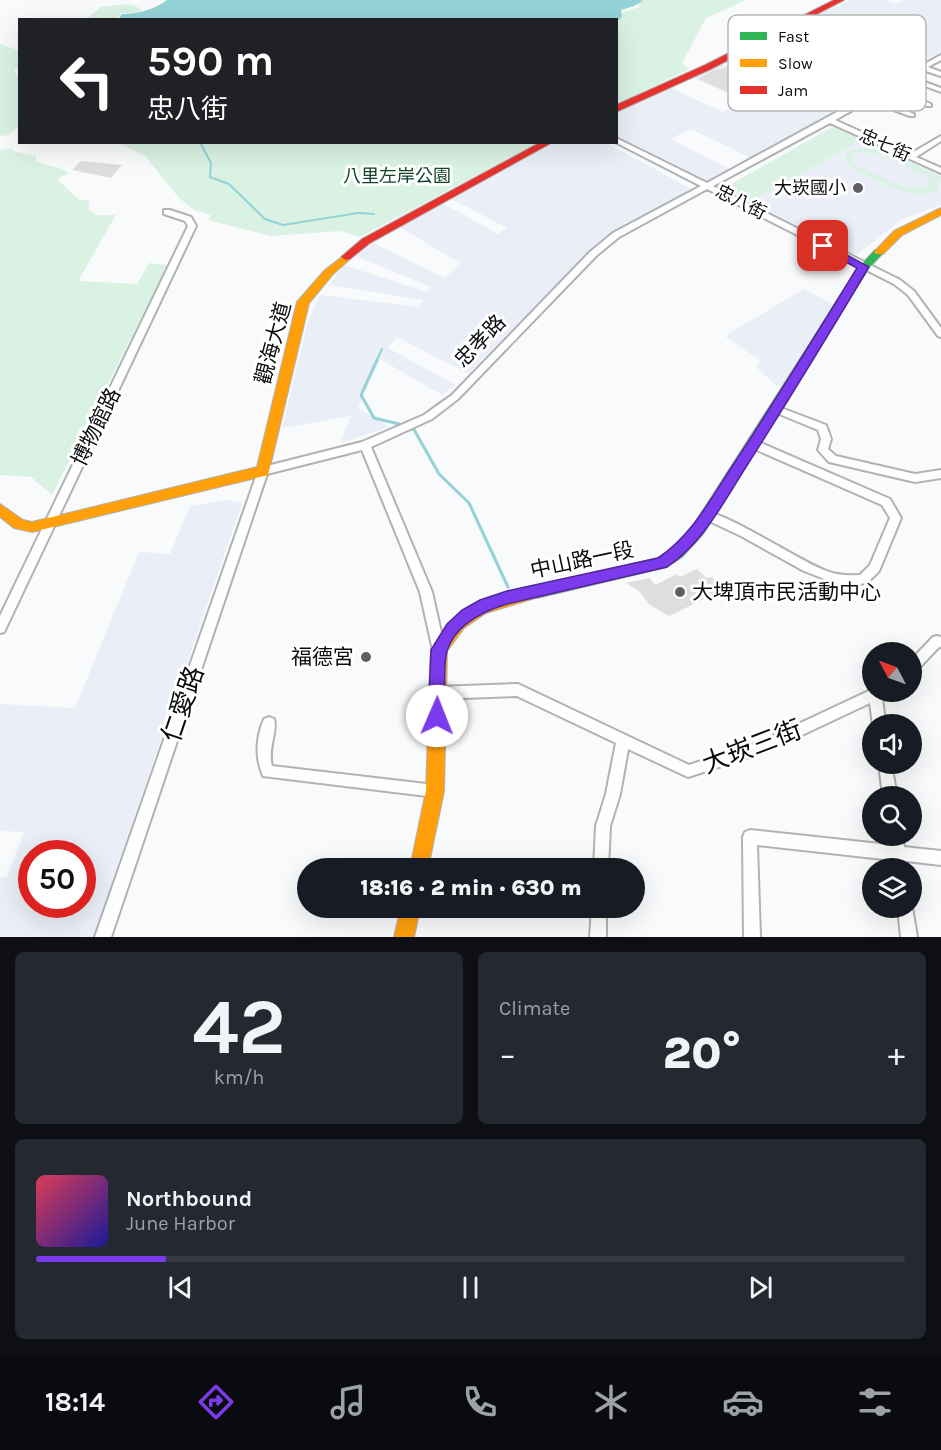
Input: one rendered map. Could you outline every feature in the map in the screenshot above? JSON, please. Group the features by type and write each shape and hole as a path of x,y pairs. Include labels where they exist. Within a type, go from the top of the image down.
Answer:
{"street":[{"path":"810,15 840,0"},
{"path":"618,108 728,57"},
{"name":"忠孝路","path":"926,65 941,57"},
{"path":"926,69 941,75"},
{"path":"926,84 941,90"},
{"name":"忠孝路","path":"0,509 19,525 32,527 50,524 365,445 428,417 455,397 593,254 616,235 846,111"},
{"path":"901,111 912,115"},
{"name":"忠七街","path":"830,120 941,171"},
{"path":"911,157 941,138"},
{"name":"忠八街","path":"618,141 897,282 911,293 941,334"},
{"name":"觀海大道","path":"263,471 303,302 329,272 366,240 545,144"},
{"name":"中山路一段","path":"439,650 452,629 467,614 492,602 662,563 677,553 698,530 776,410 864,267 898,233 941,211"},
{"name":"博物館路","path":"0,628 192,226 188,219 167,212"},
{"path":"776,410 822,428 826,439 823,450 833,459 915,477 941,474"},
{"path":"707,515 758,540 810,570 849,581 863,580 875,568 891,533 895,513 886,502 754,444"},
{"path":"365,445 426,592 439,650 435,791 421,858"},
{"path":"839,482 849,464"},
{"name":"仁愛路","path":"103,937 263,471"},
{"path":"922,657 937,641 941,642"},
{"name":"大崁三街","path":"437,693 518,690 535,696 688,771 763,747 862,701"},
{"path":"269,723 262,762 268,772 435,791"},
{"path":"601,858 603,826 613,794 623,740"},
{"path":"752,937 750,837 941,858"},
{"path":"897,846 899,858"},
{"path":"404,937 409,918"},
{"path":"598,937 599,918"},
{"path":"906,918 909,937"}],"shaded area":[{"path":"850,0 884,0 897,4 905,0 941,0 941,52 926,60 926,15 819,15"},
{"path":"721,63 728,66 728,94 692,77"},
{"path":"669,87 723,112 728,109 835,111 751,158 691,129 670,139 729,169 706,182 618,137 618,112"},
{"name":"大崁國小","path":"863,139 941,174 941,205 903,219 856,255 749,202"},
{"path":"554,144 609,144 693,190 621,228 590,250 468,374 397,337 388,348 456,385 442,395 380,359 358,408 389,427 340,443 351,416 282,428 308,321 320,295 418,307 423,300 329,285 344,265 426,292 431,287 356,256 373,243 445,278 460,263 398,226 442,203 498,234 507,228 450,198"},
{"path":"804,289 835,305 782,386 777,386 756,367 761,361 725,336"},
{"path":"225,500 242,503 93,937 0,937 0,878 7,877 18,848 18,918 96,918 96,840 21,840 24,832 0,831 0,704 75,708 139,552 170,554 190,506"}],"green space":[{"path":"636,0 746,0 706,18 682,63 689,69 618,104 618,24 623,12 640,7"},
{"path":"126,4 136,6 142,11 121,13 118,18 88,18 101,7"},
{"path":"0,44 18,50 18,67 14,71 18,76 18,126 9,135 0,136"},
{"path":"834,126 863,139 749,202 722,189"},
{"path":"864,142 941,177 941,180 938,179 938,189 918,194 906,191 881,182 850,166 845,161 846,154 854,149 868,148 859,144","holes":["860,152 879,154 926,175 930,181 929,188 905,188 857,166 852,160 855,154"]},
{"name":"八里左岸公園","path":"121,144 536,144 360,237 340,231 271,236 208,220 211,215 194,210 179,198 145,156"},
{"path":"13,148 12,151 36,156 36,161 69,173 57,179 78,199 90,201 88,208 93,213 116,215 78,281 137,284 149,263 168,265 52,495 31,477 0,475 0,150"}],"water":[{"path":"167,0 643,1 621,10 622,17 618,21 618,18 120,18 122,14 146,11"}],"building":[{"path":"728,66 728,92 698,79 716,69"},
{"path":"81,161 122,165 111,178 72,170"},
{"name":"大埤頂市民活動中心","path":"697,569 706,578 712,577 723,590 669,616 650,605 639,591 626,583 650,578 655,585 677,574 680,577"}],"waterway":[{"path":"201,144 211,163 210,177 229,184 265,219 283,225 358,213 374,214"},
{"path":"376,362 382,349"},
{"path":"377,360 361,395 374,418 399,424"},
{"path":"412,426 439,474 469,503 508,587"}],"traffic: fast":[{"path":"537,592 662,563 677,553 698,530 864,267 879,252"}],"traffic: slow":[{"path":"879,252 898,233 941,211"},
{"path":"0,509 19,524 32,527 263,471 303,302 329,272 346,257"},
{"path":"421,858 435,791 439,650 449,635 469,615 493,603 537,592"},
{"path":"404,937 409,918"}],"traffic: jam":[{"path":"810,15 840,0"},
{"path":"618,108 728,57"},
{"path":"346,257 366,241 545,144"}],"place":[{"name":"大崁國小","path":"858,188"},
{"name":"大埤頂市民活動中心","path":"680,592"},
{"name":"福德宮","path":"366,657"}],"route":[{"path":"437,716 439,650 452,629 467,614 485,604 507,597 662,563 677,553 698,530 776,410 864,267 823,246"}]}
